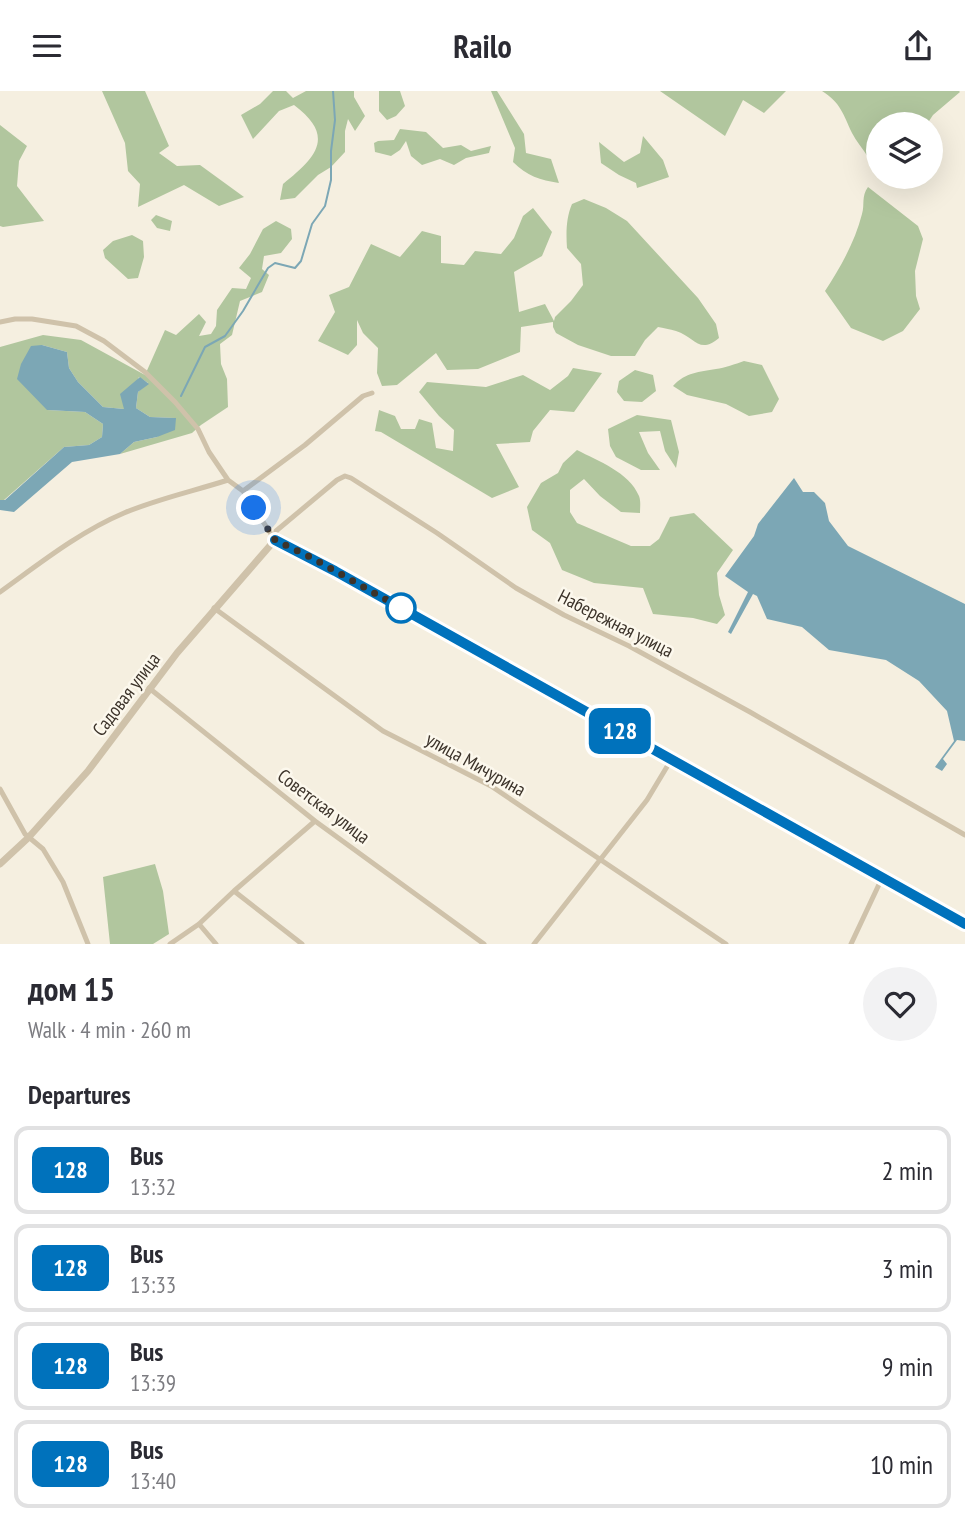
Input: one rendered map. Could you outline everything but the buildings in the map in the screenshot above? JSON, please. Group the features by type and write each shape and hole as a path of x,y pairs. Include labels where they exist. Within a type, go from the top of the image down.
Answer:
{"street":[{"path":"0,322 32,319 76,326 104,341 145,372 198,429 209,452 228,480 243,492 275,540 965,924"},
{"path":"243,492 363,396 372,393"},
{"name":"Набережная улица","path":"275,540 276,531 305,505 337,479 345,476 351,478 438,533 516,588 750,712 965,835"},
{"path":"0,592 66,545 124,513 228,480"},
{"name":"Садовая улица","path":"0,864 28,838 88,771 149,688 214,608 275,540"},
{"name":"улица Мичурина","path":"214,608 383,731 491,786 726,944"},
{"name":"Советская улица","path":"149,688 315,821 484,944"},
{"path":"534,944 647,800 671,760"},
{"path":"0,789 28,838 43,849 62,882 88,944"},
{"path":"170,944 199,924 315,821"},
{"path":"851,944 882,878"},
{"path":"234,891 302,944"},
{"path":"199,924 216,944"}],"green space":[{"path":"102,91 145,91 169,146 159,153 177,166 200,165 244,197 219,206 184,185 138,207 140,184 128,171 125,143"},
{"path":"273,91 286,91 293,98 306,91 354,91 354,97 365,116 355,131 348,119 345,152 295,198 280,200 283,184 312,156 317,147 315,127 294,105 279,111 253,139 241,115 260,104"},
{"path":"379,91 400,91 405,106 396,116 387,120 379,111"},
{"path":"491,91 497,91 524,134 526,153 551,159 559,183 534,177 513,162 515,148"},
{"path":"660,91 786,91 764,113 743,100 725,136"},
{"path":"822,91 960,92 937,112 866,112 866,154 844,115"},
{"path":"0,125 27,146 19,161 17,186 44,221 0,226"},
{"path":"400,129 426,132 443,148 461,145 471,151 491,146 489,153 466,158 454,165 440,159 422,165 411,156 406,141 400,150 391,156 375,152 374,143 394,140"},
{"path":"643,136 663,160 669,177 637,188 636,183 601,163 599,142 624,162 640,153"},
{"path":"867,189 871,189 918,226 923,239 915,271 916,296 920,309 903,331 883,341 851,328 825,291 855,235"},
{"path":"584,199 627,221 698,298 716,324 719,338 702,345 676,331 658,327 645,340 635,356 611,356 578,345 556,333 553,322 521,327 520,352 478,369 447,370 436,353 397,385 382,386 377,373 378,348 363,333 357,320 357,345 348,355 318,341 335,312 329,295 349,287 371,244 400,257 422,231 441,236 441,263 464,265 475,251 501,254 514,238 523,216 533,208 552,232 542,256 514,272 519,312 545,304 554,321 583,285 581,264 567,248 567,231 572,204"},
{"path":"156,215 172,221 170,231 157,228 151,220"},
{"path":"276,221 291,229 292,239 281,253 264,256 262,269 269,275 262,292 240,301 232,335 220,344 221,364 227,379 228,407 192,433 120,454 134,442 157,437 175,418 150,417 136,408 138,392 148,383 139,377 124,409 103,407 78,382 69,368 67,352 42,345 47,410 85,412 103,424 102,437 89,445 64,447 4,500 0,500 0,347 43,335 81,340 145,375 165,330 176,335 199,314 206,322 199,336 211,334 216,326 217,310 232,288 246,289 251,278 239,268 263,229"},
{"path":"132,235 143,241 144,257 138,278 128,279 105,258 103,250 113,241"},
{"path":"744,361 762,365 779,399 772,412 749,416 726,404 687,395 673,386 693,373"},
{"path":"573,368 602,373 574,412 550,410 533,431 530,442 496,444 519,487 492,498 381,432 375,431 379,410 395,416 401,429 415,429 419,419 432,423 436,448 453,451 454,430 419,392 427,382 486,387 523,375 550,390 568,376"},
{"path":"635,370 653,375 656,391 642,402 624,401 617,392 619,381"},
{"path":"637,415 671,420 679,452 676,468 665,451 660,431 639,432 648,453 660,470 641,470 616,457 610,446 608,429"},
{"path":"577,450 612,468 628,480 639,496 640,513 621,512 584,479 570,490 570,512 577,523 631,546 650,546 659,539 670,517 694,513 733,550 717,573 719,595 725,615 717,624 693,618 653,614 643,588 594,583 562,570 550,543 532,530 527,507 541,483 558,473 563,463"},
{"path":"155,864 163,891 169,934 153,944 110,944 103,877"}],"water":[{"path":"42,345 67,352 69,368 78,382 103,407 124,409 120,394 140,377 149,384 138,392 136,408 150,417 176,418 175,430 134,442 120,454 72,462 14,512 0,510 0,500 5,500 64,447 89,445 102,437 103,424 85,412 47,410 17,379 21,364 31,346"},
{"path":"794,478 803,492 814,492 825,503 829,521 848,546 965,604 965,741 957,740 943,759 947,764 942,771 935,767 954,741 947,711 919,681 886,660 829,650 802,627 767,619 757,596 753,594 731,634 728,632 748,592 725,576 754,536 758,524"}],"waterway":[{"path":"181,396 205,347 225,336 268,268 275,263 295,268 301,261 312,224 325,206 331,180 335,120 333,91"}],"bus line":[{"name":"128","path":"275,540 314,559 965,924"}],"route":[{"path":"254,508 275,540 401,608"}]}
